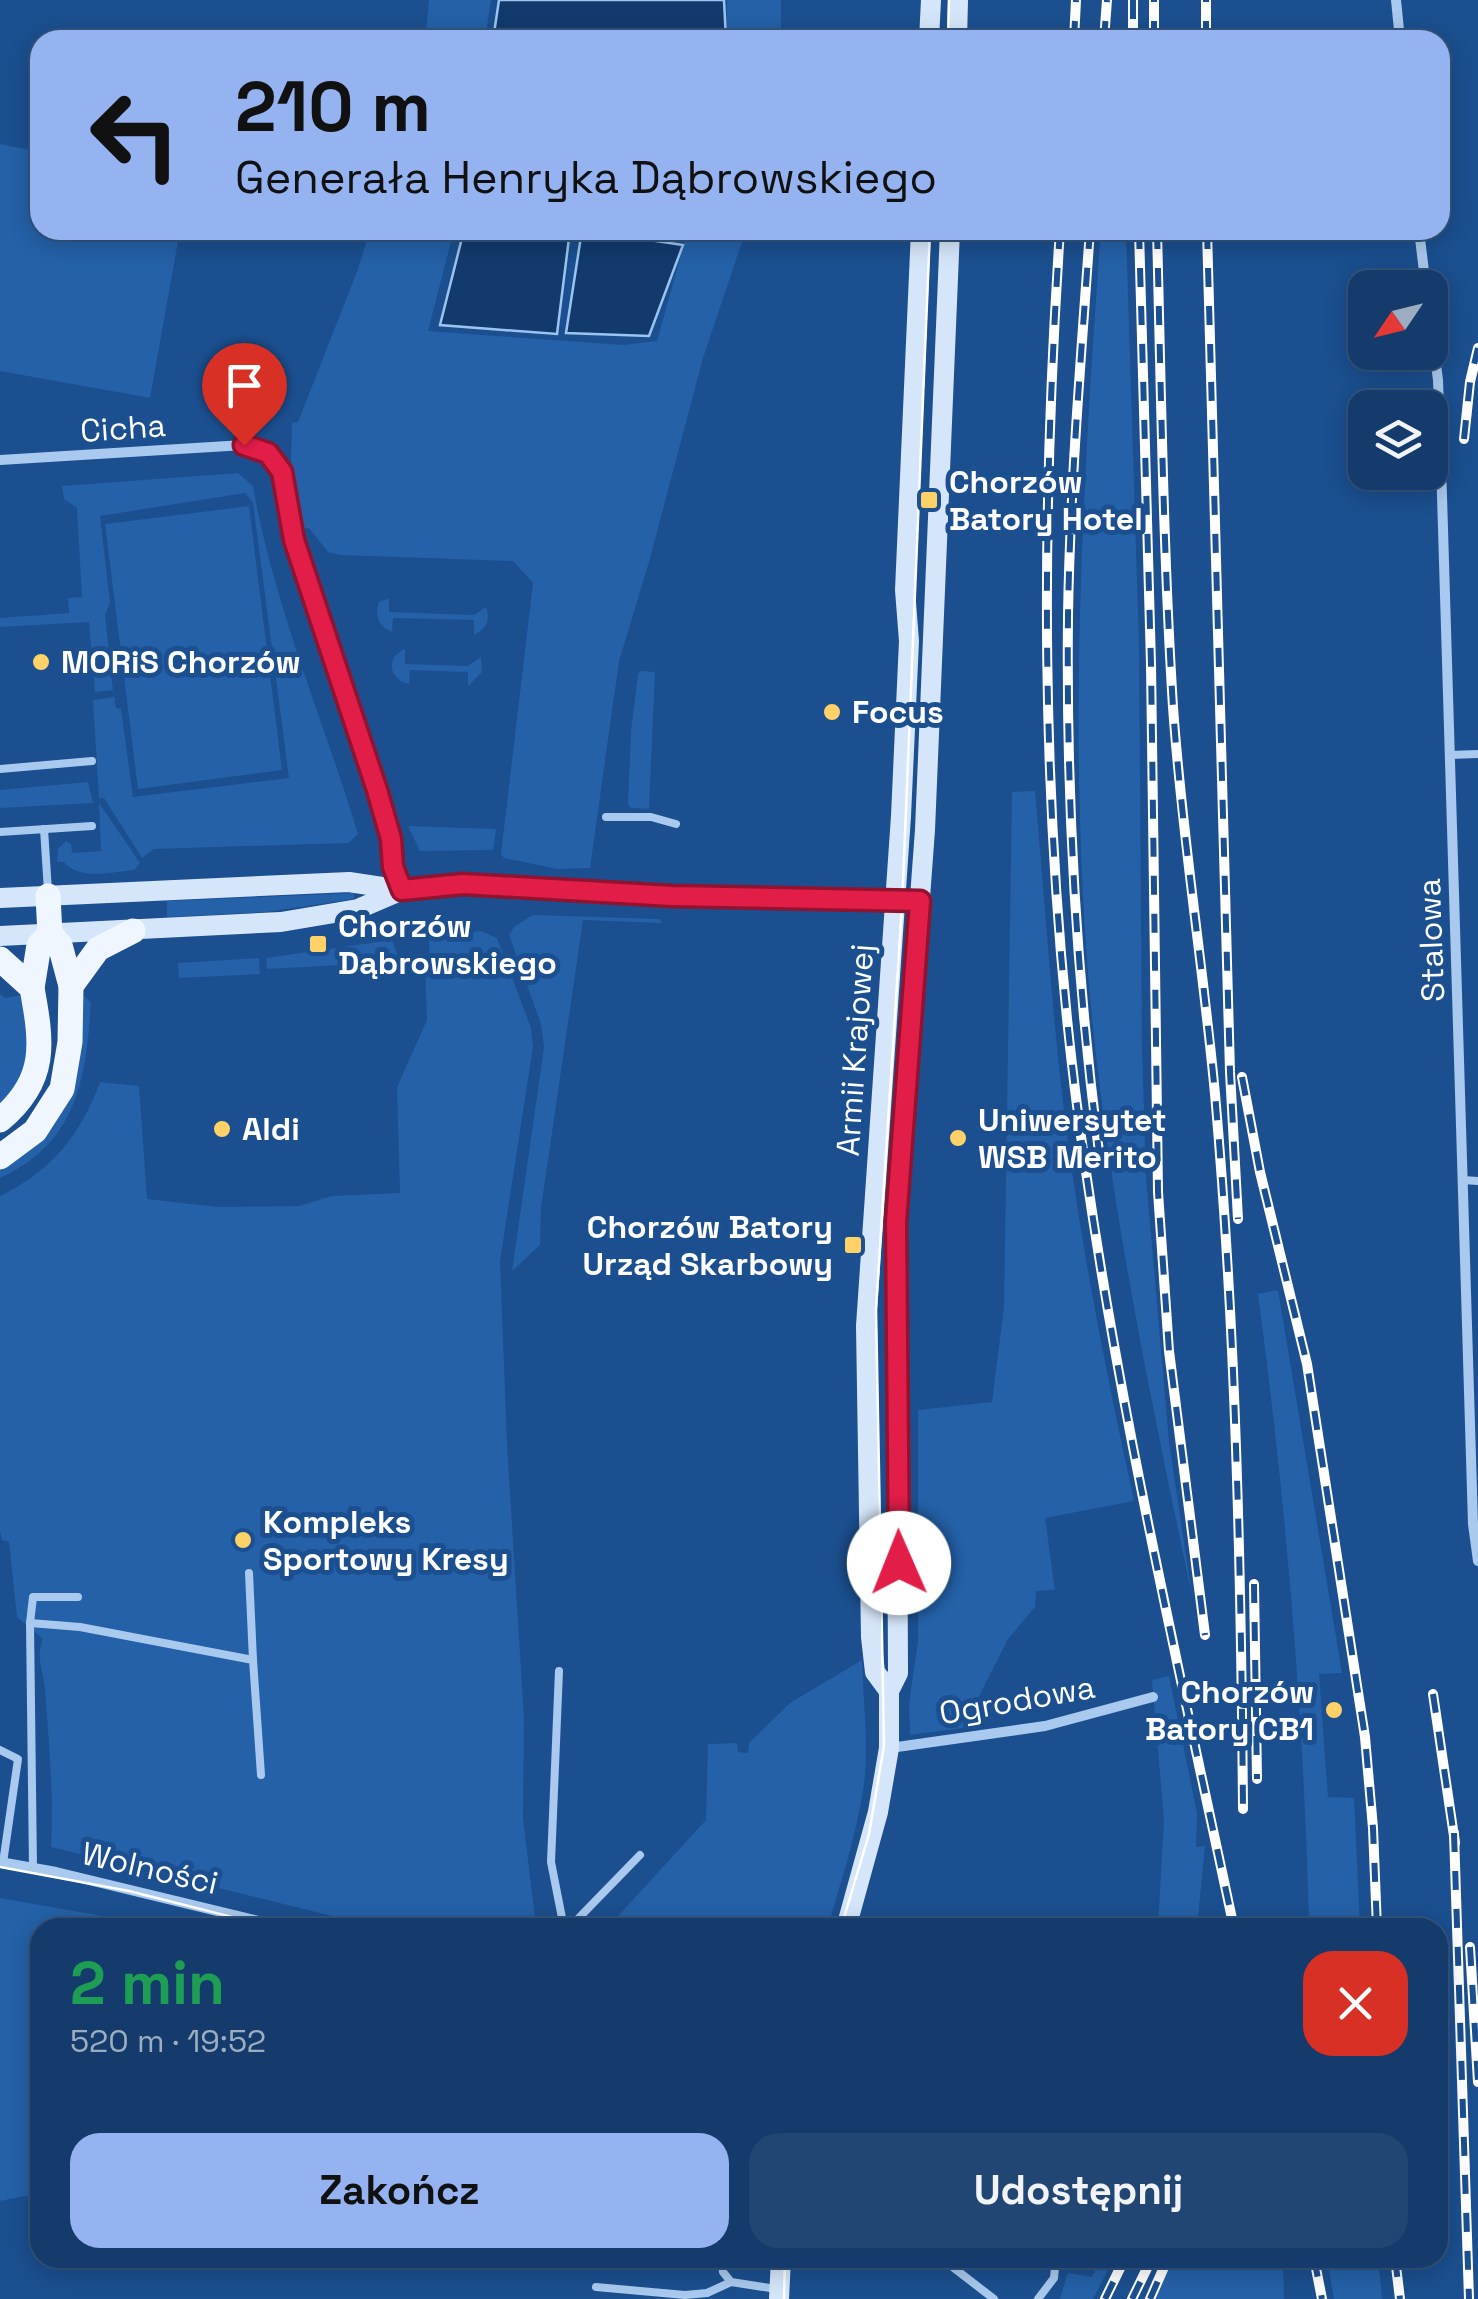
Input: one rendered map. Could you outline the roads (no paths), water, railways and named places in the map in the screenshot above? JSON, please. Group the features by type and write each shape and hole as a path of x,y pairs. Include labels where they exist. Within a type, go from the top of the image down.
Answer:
{"main road":[{"path":"0,1158 35,1131 62,1090 70,1042 70,986 60,944 50,934 48,896"},
{"path":"70,986 98,949 132,931"},
{"path":"0,1120 25,1093 38,1068 40,1034 32,988 39,946 50,934"},
{"path":"0,959 32,988"}],"street":[{"path":"930,30 931,0"},
{"path":"957,30 958,0"},
{"path":"1396,0 1399,30"},
{"name":"Armii Krajowej","path":"874,1667 867,1306 896,900 920,240"},
{"name":"Armii Krajowej","path":"849,1918 872,1836 888,1748 889,1691 898,1666 896,1222 920,901 949,240"},
{"path":"1421,240 1424,270"},
{"path":"919,285 947,287"},
{"path":"916,369 944,370"},
{"name":"Stalowa","path":"1437,370 1473,1524 1478,1560"},
{"path":"913,443 941,442"},
{"name":"Cicha","path":"0,460 244,445 262,449 274,459 282,472 294,540 384,814 393,867 402,890"},
{"path":"906,577 935,577"},
{"path":"0,898 349,882 402,890 463,884 672,896 920,901"},
{"path":"0,936 241,926 358,909 402,890"},
{"path":"867,1306 896,1301"},
{"path":"866,1340 895,1338"},
{"path":"867,1427 896,1426"},
{"path":"889,1691 874,1667 898,1666"},
{"name":"Ogrodowa","path":"888,1748 1045,1726 1153,1698"},
{"name":"Wolności","path":"2,1863 246,1918"},
{"path":"779,2295 780,2268"}],"lane":[{"path":"1449,756 1478,754"},
{"path":"0,769 92,761"},
{"path":"606,817 650,818 676,824"},
{"path":"0,832 92,826"},
{"path":"44,829 48,896"},
{"path":"1463,1180 1478,1181"},
{"path":"249,1572 261,1774"},
{"path":"33,1868 33,1596 78,1597"},
{"path":"30,1623 80,1628 253,1660"},
{"path":"559,1671 551,1862 565,1918"},
{"path":"0,1750 18,1759 2,1863"},
{"path":"577,1918 640,1855"},
{"path":"722,2268 731,2282 779,2295"},
{"path":"954,2268 994,2299"},
{"path":"1038,2299 1054,2278 1055,2268"},
{"path":"596,2287 701,2294 731,2282"}],"tram line":[{"path":"948,30 949,0"},
{"path":"844,1918 869,1834 884,1746 876,1308 902,906 930,240"},
{"path":"0,1867 129,1891 236,1918"},
{"path":"784,2299 785,2268"}],"railway":[{"path":"1074,30 1076,0"},
{"path":"1105,30 1107,0"},
{"path":"1133,0 1133,30"},
{"path":"1154,0 1154,30"},
{"path":"1206,0 1206,30"},
{"path":"1059,240 1049,445 1047,660 1055,875 1064,983 1075,1090 1106,1301 1232,1918"},
{"path":"1089,240 1071,519 1068,683 1079,951 1099,1152"},
{"path":"1139,240 1151,664 1158,1192 1169,1351 1205,1635"},
{"path":"1157,240 1173,707 1215,1094 1233,1362 1243,1809"},
{"path":"1207,240 1230,1072 1238,1219"},
{"path":"1464,439 1478,348"},
{"path":"1242,1077 1260,1172 1307,1364 1365,1737 1377,1918"},
{"path":"1254,1584 1257,1779"},
{"path":"1433,1694 1455,1843"},
{"path":"1454,1833 1469,2299"},
{"path":"1470,1947 1478,2082"},
{"path":"1105,2299 1120,2268"},
{"path":"1132,2299 1147,2268"},
{"path":"1150,2299 1164,2268"},
{"path":"1316,2268 1322,2299"},
{"path":"1396,2268 1400,2299"}],"place":[{"name":"Chorzów Batory Hotel","path":"929,500"},
{"name":"MORiS Chorzów","path":"41,662"},
{"name":"Focus","path":"832,712"},
{"name":"Chorzów Dąbrowskiego","path":"318,944"},
{"name":"Aldi","path":"222,1129"},
{"name":"Uniwersytet WSB Merito","path":"958,1138"},
{"name":"Chorzów Batory Urząd Skarbowy","path":"853,1245"},
{"name":"Kompleks Sportowy Kresy","path":"243,1540"},
{"name":"Chorzów Batory CB1","path":"1334,1710"}]}
